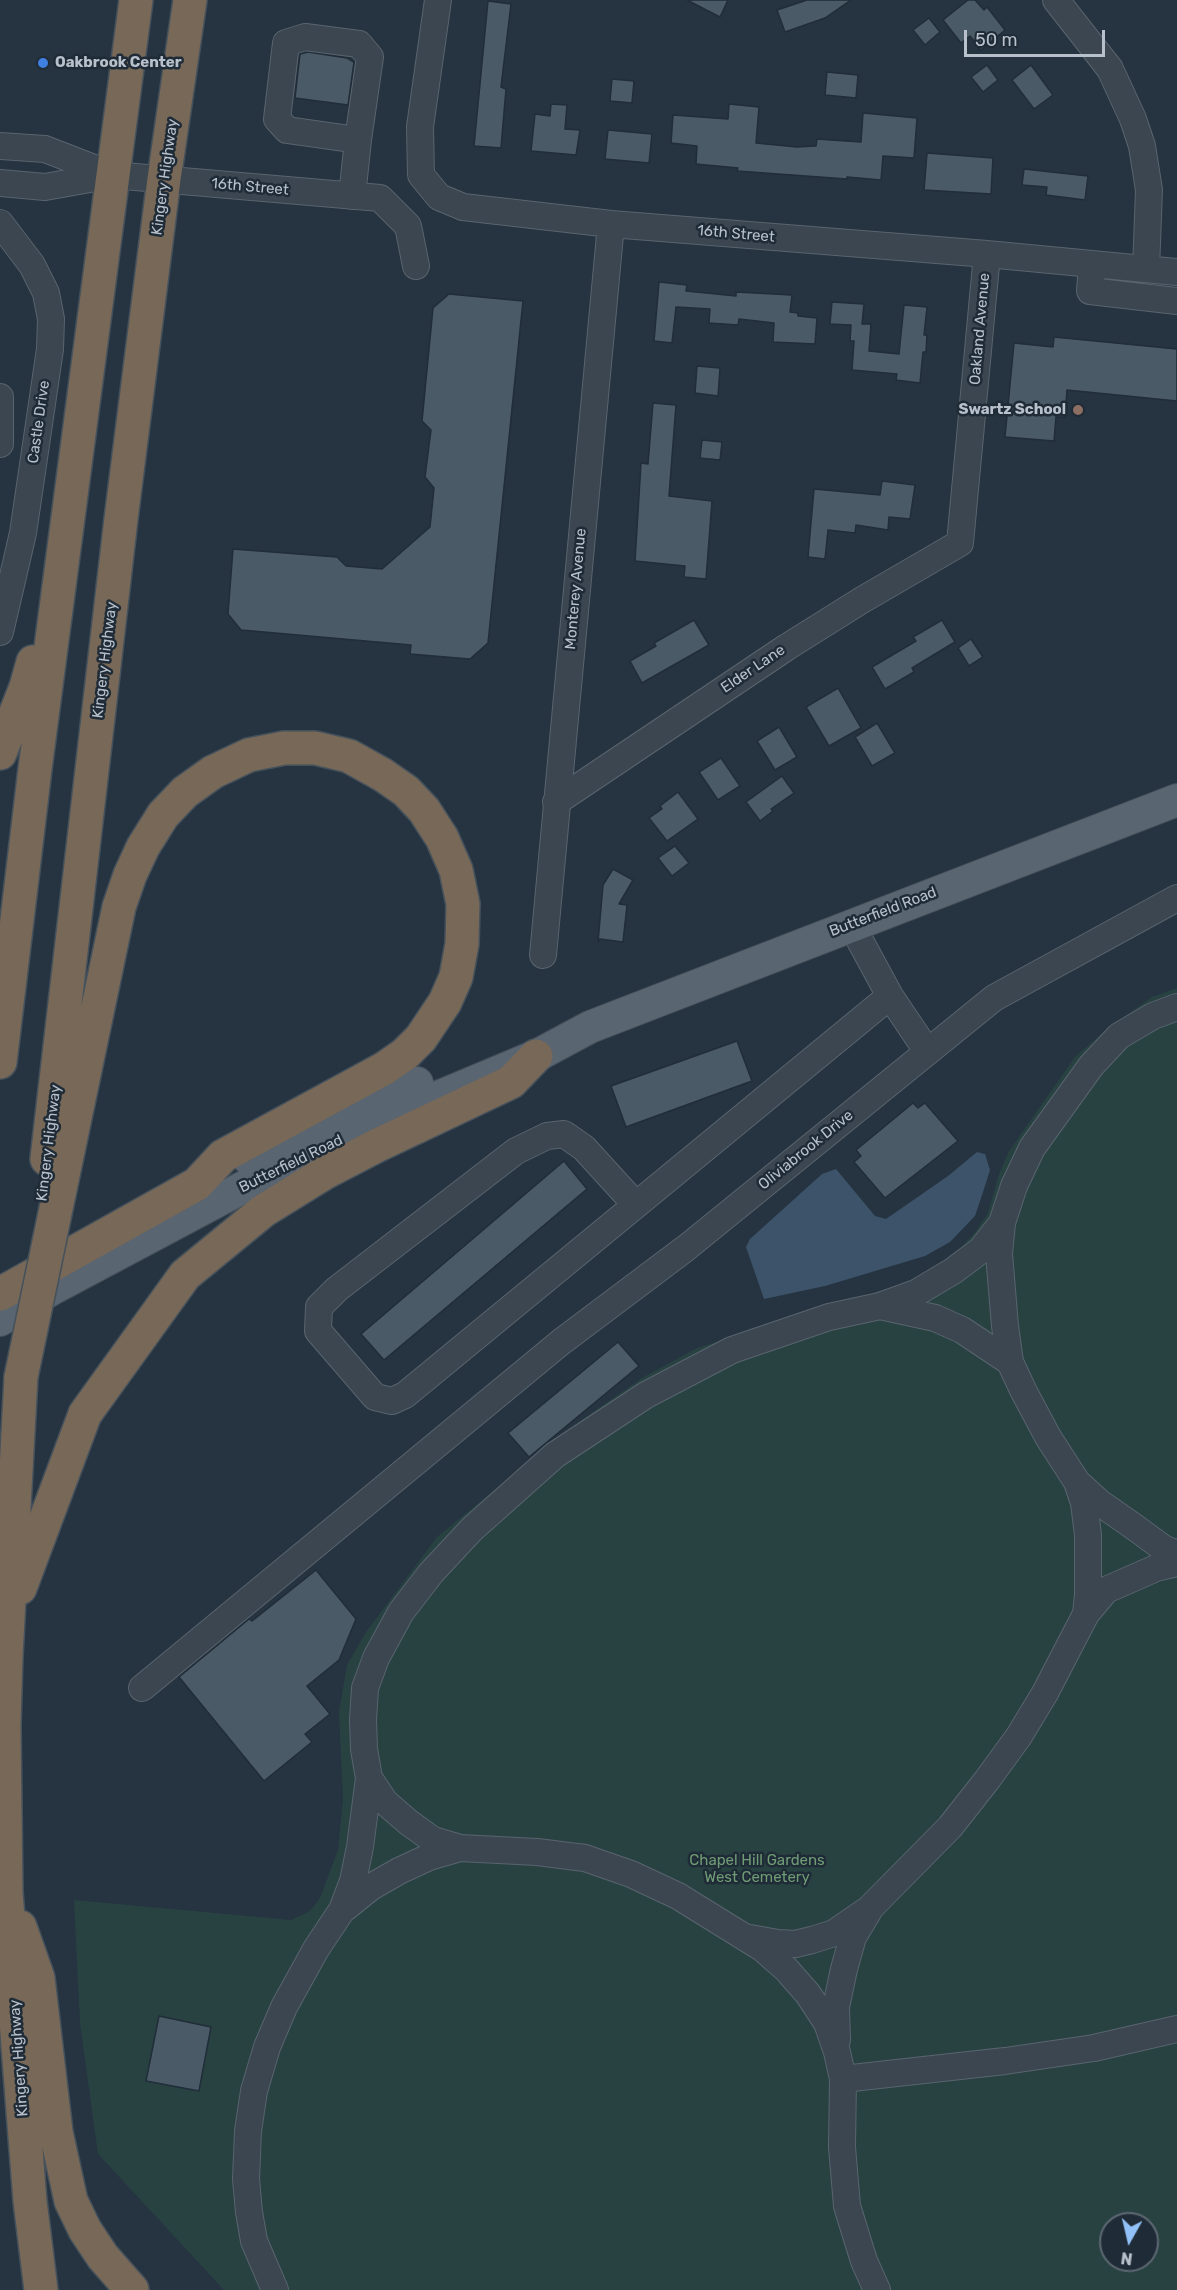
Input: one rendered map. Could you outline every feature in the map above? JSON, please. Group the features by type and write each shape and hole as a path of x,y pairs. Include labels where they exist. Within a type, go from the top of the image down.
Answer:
{"highway":[{"path":"0,1062 33,781 136,0"},
{"name":"Kingery Highway","path":"41,2290 30,2201 6,1892 4,1725 21,1377 50,1197 121,519 189,0"},
{"path":"0,753 26,687 45,614 87,377"},
{"path":"50,1197 119,908 130,875 143,847 163,815 185,792 213,772 249,756 284,748 315,748 349,756 406,791 424,810 442,838 456,870 463,904 462,944 456,977 433,1022 405,1054 385,1068 256,1136 223,1156 197,1184"},
{"path":"9,1618 85,1414 185,1275 263,1211 326,1172 511,1082 536,1056"},
{"name":"Butterfield Road","path":"0,1294 197,1184"},
{"path":"6,1892 38,1978 56,2132 71,2201 85,2230 103,2257 132,2290"}],"main road":[{"name":"Butterfield Road","path":"0,1320 52,1289 270,1173 362,1130 536,1056 590,1027 851,924 1177,800"},
{"name":"Butterfield Road","path":"197,1184 350,1111 542,1031 590,1027"}],"street":[{"name":"16th Street","path":"438,0 420,127 421,175 439,197 463,207 611,224 987,254 1177,272"},
{"path":"1056,0 1110,69 1133,119 1142,146 1149,190 1146,269"},
{"path":"352,196 370,57 358,44 305,37 286,43 277,119 287,130 358,140"},
{"name":"16th Street","path":"0,146 45,149 112,175"},
{"name":"16th Street","path":"0,183 45,187 112,175 381,198 408,226 416,266"},
{"name":"Castle Drive","path":"0,223 32,265 46,293 51,319 50,349 23,532 0,632"},
{"name":"Monterey Avenue","path":"543,955 611,224"},
{"name":"Oakland Avenue","path":"956,545 960,543 987,254"},
{"path":"1092,264 1090,291 1177,301"},
{"path":"0,397 1,439 37,439"},
{"name":"Elder Lane","path":"556,802 787,647 956,545"},
{"name":"Oliviabrook Drive","path":"142,1688 561,1342 686,1248 994,998 1177,898"},
{"path":"851,924 890,996 927,1052"},
{"path":"636,1205 584,1148 564,1134 547,1136 516,1151 337,1289 319,1307 318,1331 375,1396 392,1401 405,1395 636,1205 890,996"},
{"path":"1086,1614 1088,1544 1084,1503 1077,1482 1048,1437 1010,1362 999,1254 1002,1223 1014,1186 1032,1148 1091,1066 1119,1036 1153,1016 1177,1007"},
{"path":"275,2290 254,2241 249,2212 246,2179 248,2131 254,2091 267,2047 284,2007 316,1948 342,1910 353,1881 369,1778 364,1749 365,1688 376,1658 401,1612 430,1573 471,1529 555,1455 587,1433 646,1395 732,1350 829,1317 880,1306 916,1293 953,1271 981,1250 1002,1223"},
{"path":"880,1306 907,1310 953,1326 986,1344 1010,1362"},
{"path":"1077,1482 1100,1503 1163,1548 1177,1554"},
{"path":"746,1937 795,1944 834,1933 869,1909 950,1827 987,1780 1040,1702 1086,1614 1106,1590 1156,1568 1177,1563"},
{"path":"369,1778 385,1802 433,1840 460,1848 537,1852 585,1858 631,1874 678,1896 746,1937 786,1969 808,1994 827,2024 837,2052 843,2079 843,2180 847,2206 877,2290"},
{"path":"342,1910 371,1887 399,1871 429,1857 460,1848"},
{"path":"837,2052 836,2007 844,1969 854,1937 869,1909"},
{"path":"843,2079 1005,2061 1094,2048 1177,2030"}],"green space":[{"name":"Chapel Hill Gardens West Cemetery","path":"1177,988 1177,2290 224,2290 98,2154 80,2023 74,1900 291,1920 310,1911 320,1898 338,1850 343,1799 339,1712 347,1665 366,1632 437,1537 570,1428 642,1378 697,1348 902,1284 939,1266 959,1250 976,1231 988,1213 999,1174 1009,1151 1075,1057 1106,1030 1152,997"}],"water":[{"path":"977,1152 985,1154 990,1170 975,1216 950,1242 925,1256 825,1286 764,1299 746,1247 750,1239 822,1174 836,1169 875,1216 886,1219 948,1176"}],"building":[{"path":"687,0 728,0 720,17"},
{"path":"807,0 851,0 825,18 785,32 777,10"},
{"path":"968,0 975,0 984,10 987,7 1005,30 981,50 970,36 961,43 943,20"},
{"path":"488,1 511,4 501,87 506,89 501,148 474,146"},
{"path":"929,18 940,32 925,45 913,30"},
{"path":"308,52 347,58 354,62 348,105 295,98 300,54"},
{"path":"987,65 998,80 983,92 971,77"},
{"path":"1031,65 1053,95 1034,109 1012,80"},
{"path":"827,72 858,75 856,98 825,95"},
{"path":"612,79 634,81 632,103 610,101"},
{"path":"551,104 567,105 565,129 580,130 576,155 531,151 535,114 550,116"},
{"path":"729,104 759,107 756,143 797,147 816,146 817,139 861,142 863,113 917,118 914,158 883,156 881,180 847,177 847,179 737,171 738,168 696,164 697,146 671,143 673,115 728,119"},
{"path":"608,130 652,134 649,163 605,159"},
{"path":"927,153 993,158 991,194 924,190"},
{"path":"1024,169 1088,176 1085,200 1046,195 1047,187 1022,185"},
{"path":"659,282 687,285 686,291 736,296 736,292 792,295 790,312 798,313 798,316 817,318 815,344 773,342 774,323 739,319 738,325 709,323 710,309 676,307 672,343 654,341"},
{"path":"449,294 523,301 488,643 470,659 410,654 411,645 241,630 228,614 233,549 337,557 346,566 382,569 430,527 434,488 425,477 431,430 422,421 433,308"},
{"path":"832,302 864,304 862,324 871,324 869,351 899,354 904,305 927,307 924,335 927,335 926,352 923,352 920,383 896,380 897,374 852,370 854,341 850,341 851,325 830,324"},
{"path":"1054,337 1177,349 1177,401 1067,390 1065,417 1056,417 1054,441 1005,437 1014,343 1053,347"},
{"path":"697,366 720,368 718,396 695,393"},
{"path":"653,403 676,405 669,496 712,501 706,579 684,577 685,566 635,561 641,463 648,464"},
{"path":"702,440 722,442 720,460 700,458"},
{"path":"882,481 915,485 910,519 889,517 888,530 856,525 855,533 828,530 825,559 808,557 814,489 880,495"},
{"path":"694,620 709,645 642,683 630,661 656,646 654,643"},
{"path":"942,620 955,642 912,668 914,672 885,689 872,667 916,641 913,637"},
{"path":"971,639 983,657 969,666 958,648"},
{"path":"838,688 861,728 829,746 806,707"},
{"path":"877,723 895,753 872,766 855,737"},
{"path":"779,727 797,757 775,770 757,741"},
{"path":"721,758 740,786 718,800 699,772"},
{"path":"782,776 794,793 771,809 773,811 760,821 746,802"},
{"path":"678,792 698,819 667,841 649,818 662,809 660,806"},
{"path":"675,846 689,863 672,876 658,858"},
{"path":"613,869 633,880 619,904 627,905 623,942 600,939 598,942 603,885"},
{"path":"737,1041 752,1081 626,1127 611,1086"},
{"path":"913,1103 918,1108 925,1103 958,1141 885,1198 854,1162 861,1156 856,1150"},
{"path":"564,1161 587,1189 384,1360 361,1334"},
{"path":"618,1342 639,1366 529,1457 508,1433"},
{"path":"316,1570 356,1619 339,1660 307,1686 330,1714 305,1734 312,1742 264,1781 179,1677 249,1619 252,1621"},
{"path":"159,2016 211,2027 199,2091 146,2081"}],"place":[{"name":"Oakbrook Center","path":"43,63"},
{"name":"Swartz School","path":"1078,410"}]}
